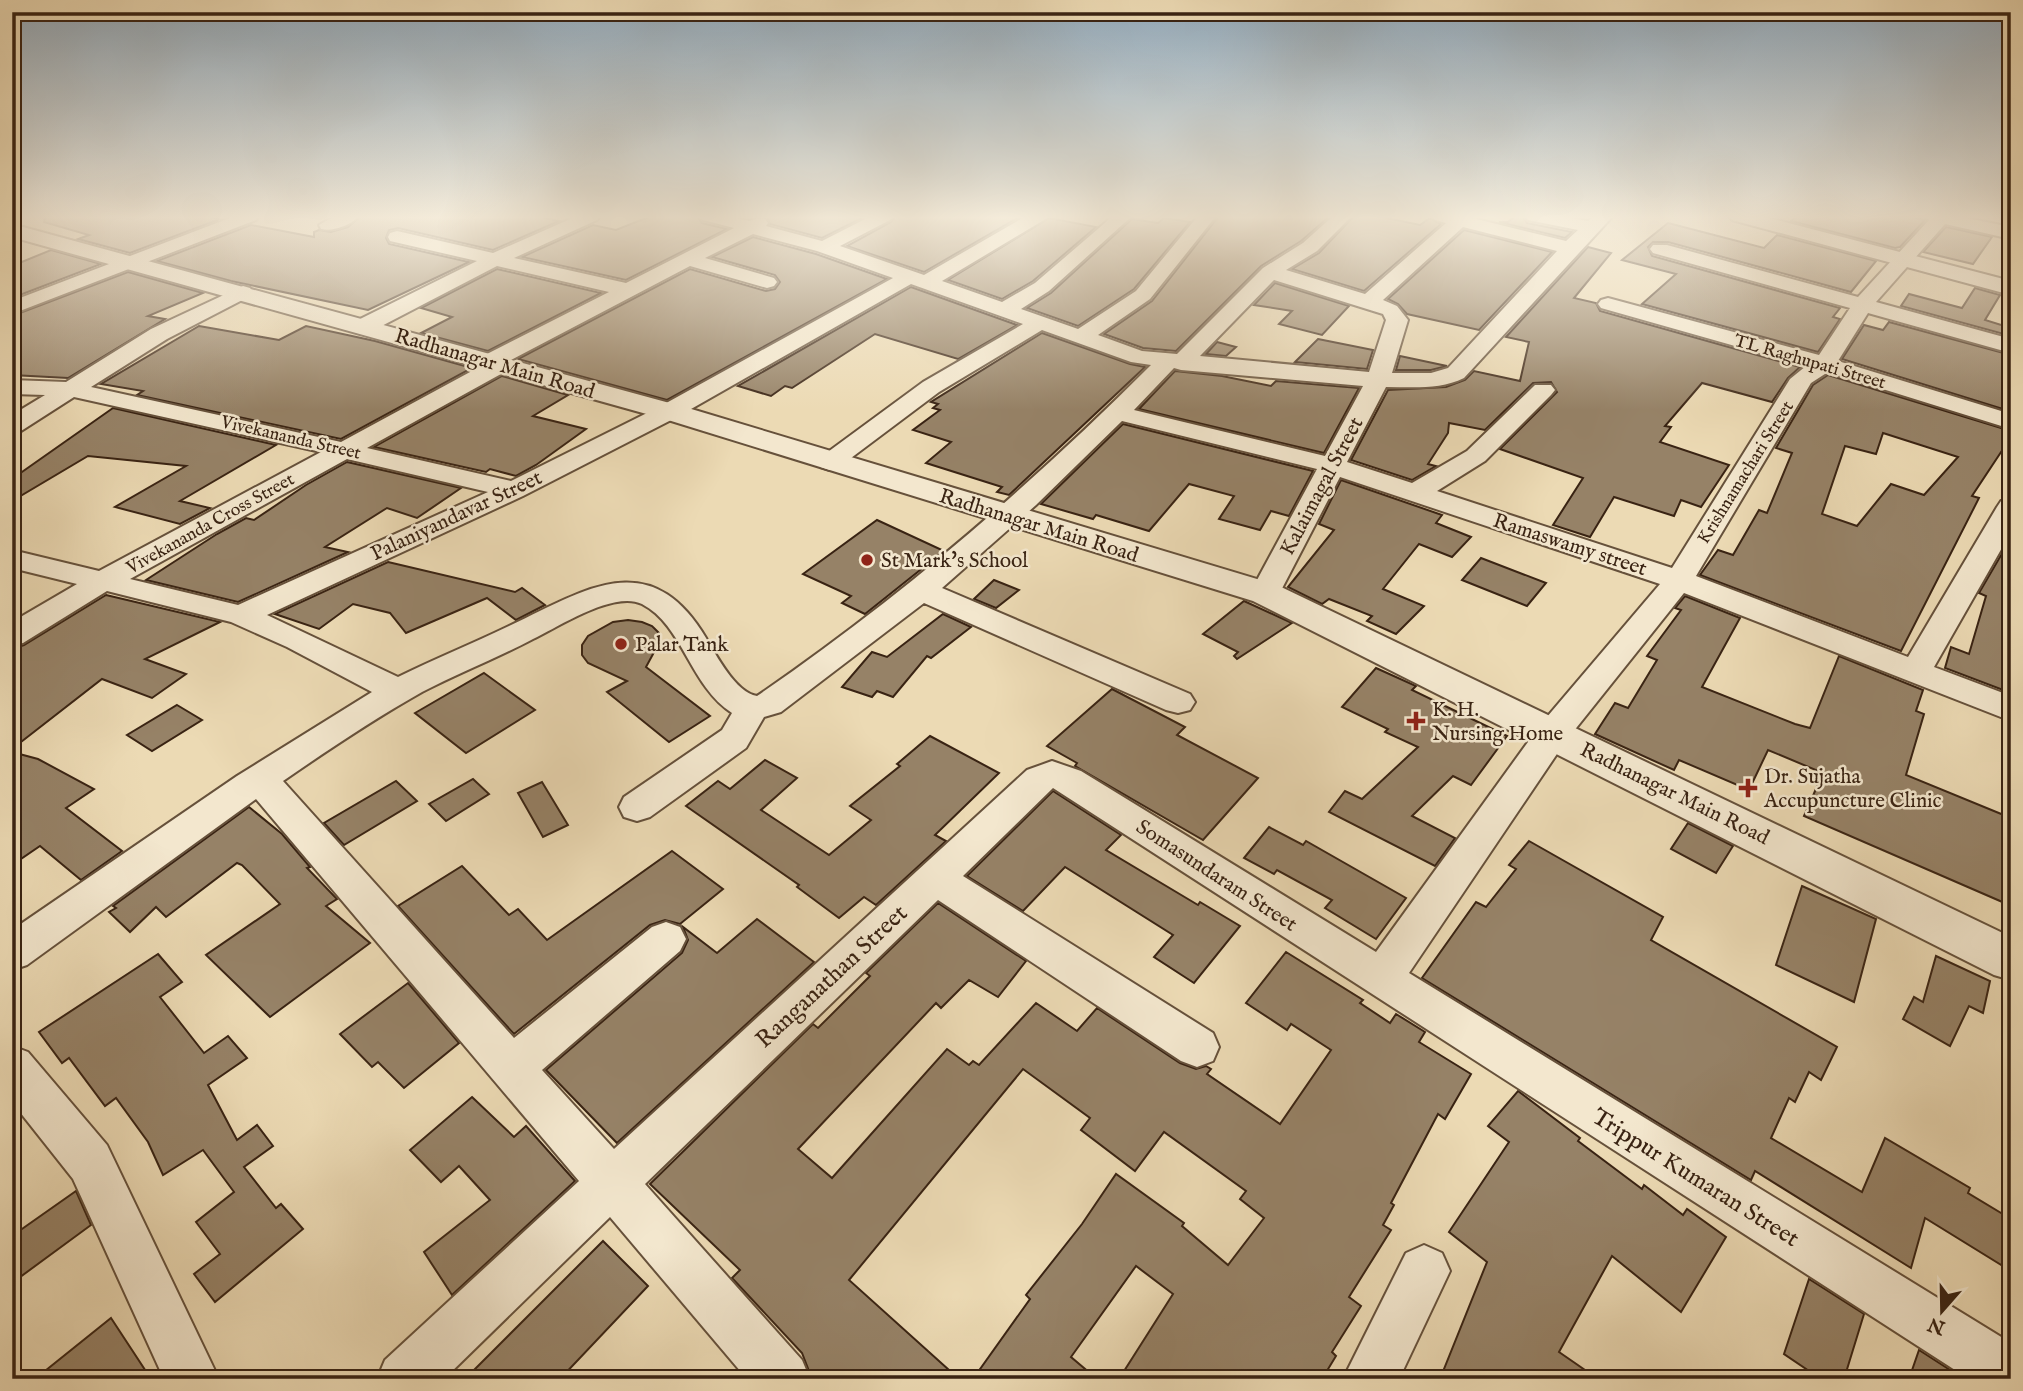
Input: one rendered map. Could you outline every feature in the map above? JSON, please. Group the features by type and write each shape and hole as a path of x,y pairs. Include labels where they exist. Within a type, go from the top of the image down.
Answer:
{"street":[{"path":"12,307 82,281"},
{"name":"Radhanagar Main Road","path":"202,281 668,412 1265,593 2011,960"},
{"path":"364,326 453,281"},
{"path":"589,281 628,290"},
{"name":"Vivekananda Cross Street","path":"12,636 103,582 645,281"},
{"name":"Palaniyandavar Street","path":"241,615 514,490 915,281"},
{"path":"925,281 1139,357 1378,380 1431,380 1446,378 1456,373 1540,281"},
{"path":"1006,309 1049,281"},
{"path":"1082,336 1143,295 1154,281"},
{"path":"12,953 260,779 398,691 566,611 609,594 626,591 653,596 669,608 720,687 740,703 752,708 769,704 920,590 1007,515 1261,281"},
{"path":"1300,281 1370,302 1390,281"},
{"path":"1773,281 2011,346"},
{"name":"Krishnamachari Street","path":"1381,979 1553,733 1679,580 1802,379 1825,364 1862,306 1883,281"},
{"path":"1985,281 2011,288"},
{"path":"12,426 159,334 243,292"},
{"name":"Kalaimagal Street","path":"1265,593 1378,380 1397,320 1390,310 1370,302"},
{"name":"TL Raghupati Street","path":"1608,304 1825,364 2011,422"},
{"path":"830,462 930,387 1041,321"},
{"name":"Vivekananda Street","path":"12,387 68,389 190,414 514,490"},
{"path":"1415,493 1476,456 1543,390"},
{"name":"Ramaswamy street","path":"1118,413 1331,466 1679,580 2011,709"},
{"path":"1916,671 2011,507"},
{"path":"12,559 241,615 298,639 398,691"},
{"path":"920,590 1178,702"},
{"path":"637,807 734,739 752,708"},
{"name":"Somasundaram Street","path":"1052,774 1068,780 1381,979"},
{"name":"Ranganathan Street","path":"404,1379 1040,779 1052,774"},
{"path":"260,779 783,1379"},
{"path":"935,878 1197,1047"},
{"path":"512,1067 666,939"},
{"name":"Trippur Kumaran Street","path":"1381,979 2011,1374"},
{"path":"12,1067 90,1162 192,1379"},
{"path":"1370,1379 1424,1271"}],"building":[{"path":"12,281 57,281 12,298"},
{"path":"105,281 160,281 203,293 148,316 165,319 68,378 12,375 12,316"},
{"path":"231,281 429,281 368,310"},
{"path":"474,281 549,281 601,293 488,351 421,333 452,317 421,308"},
{"path":"667,281 731,281 766,291 775,289 780,282 884,281 667,400 518,359"},
{"path":"951,281 1033,281 1002,299"},
{"path":"1064,281 1141,281 1134,289 1078,326 1027,308"},
{"path":"1168,281 1246,281 1176,351 1143,348 1104,334 1152,301"},
{"path":"1331,281 1376,281 1364,291"},
{"path":"1408,281 1525,281 1479,330 1407,314 1398,304 1388,299"},
{"path":"1557,281 1588,281 1574,298 1596,303 1600,311 1800,367 1788,378 1772,402 1702,383 1665,426 1671,427 1660,442 1729,465 1701,507 1681,500 1674,516 1614,497 1590,537 1553,525 1583,478 1500,449 1557,392 1551,382 1533,383 1485,430 1449,423 1448,433 1428,464 1436,466 1412,480 1351,460 1388,390 1446,387 1465,380 1474,371 1520,381 1529,342 1506,337"},
{"path":"1668,281 1742,281 1840,308 1833,317 1840,319 1818,352 1642,304"},
{"path":"1810,281 1860,281 1851,292"},
{"path":"1275,283 1349,306 1322,335 1279,324 1292,311 1254,305"},
{"path":"911,287 1017,325 958,359 875,334 792,388 785,386 771,396 738,386"},
{"path":"1975,288 2000,295 1985,320 2011,328 2011,336 1901,306 1909,294 1962,308"},
{"path":"1889,322 2011,355 2011,399 2006,410 1842,359 1864,325 1883,330"},
{"path":"199,326 279,340 306,326 375,341 472,368 341,439 137,395 143,391 101,384"},
{"path":"1042,333 1145,367 1009,495 997,492 1002,487 926,463 951,442 913,430 940,410 933,408 938,404 931,402"},
{"path":"1318,339 1373,350 1367,369 1295,362"},
{"path":"1217,342 1236,347 1226,356 1206,354"},
{"path":"1400,356 1447,366 1431,370 1396,370"},
{"path":"1175,371 1222,376 1271,386 1276,381 1359,388 1324,453 1139,409"},
{"path":"1828,375 2011,431 2011,437 1972,496 1979,498 1901,651 1700,575 1718,550 1733,555 1759,510 1767,513 1792,453 1776,448 1813,385","holes":["1883,433 1958,457 1924,495 1891,484 1857,526 1822,514 1845,446 1876,454"]},
{"path":"502,376 568,395 533,416 586,429 516,476 374,447"},
{"path":"113,408 276,445 180,501 210,508 180,524 115,507 186,466 88,456 12,501 12,479"},
{"path":"1123,424 1313,471 1289,516 1271,511 1260,530 1219,519 1234,496 1189,484 1149,531 1096,515 1093,519 1041,504"},
{"path":"347,462 461,488 417,518 387,508 325,547 348,552 238,602 146,580 217,534 246,518 254,520 306,485"},
{"path":"1341,480 1442,515 1436,523 1471,537 1452,557 1419,544 1383,589 1424,606 1396,634 1367,621 1372,616 1329,599 1322,604 1288,587 1334,530 1319,524"},
{"path":"877,520 944,551 865,614 842,603 851,596 803,574"},
{"path":"2011,538 2011,693 1945,668 1951,647 1969,654 1986,596 1979,593"},
{"path":"1481,558 1546,583 1527,606 1462,580"},
{"path":"388,562 515,592 522,588 545,605 516,620 487,598 406,633 390,613 353,604 319,629 275,614"},
{"path":"994,580 1019,590 996,608 974,599"},
{"path":"106,595 220,622 145,659 186,674 152,698 102,679 12,749 12,649 24,645"},
{"path":"1685,596 1740,618 1702,687 1795,724 1810,728 1839,656 1923,690 1916,711 1924,714 1906,775 2011,818 2011,888 2007,904 1804,816 1823,773 1768,750 1749,790 1679,760 1674,770 1595,734 1615,703 1628,708 1657,660 1647,656 1681,610 1675,608"},
{"path":"1244,601 1292,623 1237,659 1234,656 1238,652 1203,634"},
{"path":"943,614 971,627 931,658 927,656 893,697 877,691 872,697 842,687 872,652 887,657"},
{"path":"628,620 652,626 659,633 659,643 646,667 710,716 669,742 607,692 627,681 588,663 582,655 582,645 588,636 613,622"},
{"path":"1376,668 1416,686 1412,690 1507,736 1471,785 1453,776 1412,816 1455,838 1435,866 1329,812 1345,791 1362,799 1418,747 1342,707"},
{"path":"484,673 535,710 466,753 415,713"},
{"path":"1112,689 1185,727 1177,735 1258,778 1203,840 1075,766 1077,763 1047,746"},
{"path":"177,705 202,720 152,751 127,735"},
{"path":"930,736 999,773 935,835 946,841 876,905 864,897 839,918 797,887 799,885 686,806 718,781 730,789 765,760 797,778 761,810 829,855 871,820 850,806 900,766 897,764"},
{"path":"12,752 38,759 94,789 66,808 122,851 81,880 40,846 12,865"},
{"path":"473,779 489,794 446,821 429,804"},
{"path":"396,781 417,801 344,845 324,823"},
{"path":"542,782 568,825 543,837 518,793"},
{"path":"1053,791 1121,835 1106,850 1198,905 1200,902 1240,926 1194,983 1154,957 1173,935 1065,867 1023,911 967,876"},
{"path":"249,807 282,834 310,867 307,868 337,899 326,906 370,943 270,1017 206,955 280,904 242,865 237,863 166,917 156,907 130,932 109,912 116,908 113,906"},
{"path":"1688,823 1733,846 1716,873 1671,849"},
{"path":"1269,827 1303,845 1306,841 1406,898 1376,939 1325,908 1332,900 1277,870 1274,874 1244,858"},
{"path":"1529,841 1663,917 1651,940 1837,1047 1821,1080 1809,1072 1795,1102 1789,1098 1771,1138 1862,1192 1885,1138 1970,1188 1968,1193 2011,1219 2011,1271 1925,1218 1911,1268 1755,1171 1751,1180 1422,978 1476,902 1486,907 1516,869 1509,865"},
{"path":"672,851 723,889 680,924 665,920 650,925 514,1034 398,906 462,866 509,915 518,909 547,940"},
{"path":"1802,886 1876,919 1854,1002 1776,965"},
{"path":"938,903 1026,961 998,997 969,980 941,1008 936,1003 798,1149 832,1178 947,1049 969,1065 973,1061 979,1065 1036,1003 1077,1031 1097,1008 1180,1063 1196,1069 1206,1066 1211,1069 1207,1074 1280,1124 1331,1050 1291,1024 1287,1030 1246,1003 1286,952 1363,1000 1360,1003 1390,1023 1396,1014 1425,1032 1419,1042 1471,1074 1445,1119 1438,1114 1391,1203 1394,1205 1383,1225 1391,1230 1349,1297 1361,1306 1332,1352 1336,1356 1322,1379 1119,1379 1173,1294 1136,1266 1071,1357 1097,1379 973,1379 1030,1299 1026,1295 1082,1224 1116,1174 1184,1223 1182,1226 1228,1265 1264,1218 1240,1199 1246,1191 1164,1132 1135,1171 1081,1130 1090,1118 1023,1069 849,1280 959,1379 817,1379 809,1371 802,1353 732,1278 740,1270 650,1184 813,1024 818,1028 870,976 866,973"},
{"path":"757,919 814,962 617,1143 546,1070 682,953 688,940 683,927 717,953"},
{"path":"158,954 182,982 160,997 204,1053 228,1036 247,1058 208,1085 237,1140 257,1125 273,1146 244,1167 276,1208 281,1204 303,1229 215,1302 194,1274 220,1254 196,1222 234,1192 203,1150 163,1175 148,1142 116,1098 105,1106 69,1058 62,1063 39,1032"},
{"path":"1936,956 1990,981 1983,1013 1969,1006 1950,1046 1903,1019 1914,997 1923,1002"},
{"path":"408,983 459,1043 404,1088 378,1062 372,1067 340,1034"},
{"path":"1518,1091 1642,1189 1644,1185 1683,1215 1687,1209 1726,1237 1681,1312 1612,1256 1559,1352 1598,1379 1440,1379 1487,1262 1449,1232 1509,1142 1488,1126"},
{"path":"472,1097 514,1137 526,1126 575,1181 452,1295 424,1252 490,1200 459,1166 441,1182 410,1150"},
{"path":"76,1191 91,1225 12,1283 12,1236"},
{"path":"603,1241 648,1286 560,1379 465,1379"},
{"path":"1809,1279 1864,1314 1844,1379 1821,1379 1784,1354"},
{"path":"111,1318 151,1379 35,1379"},
{"path":"1919,1350 1964,1379 1909,1379"}],"place":[{"name":"St Mark's School","path":"867,560"},
{"name":"Palar Tank","path":"621,644"},
{"name":"K. H. Nursing Home","path":"1416,721"},
{"name":"Dr. Sujatha Accupuncture Clinic","path":"1748,788"}]}
